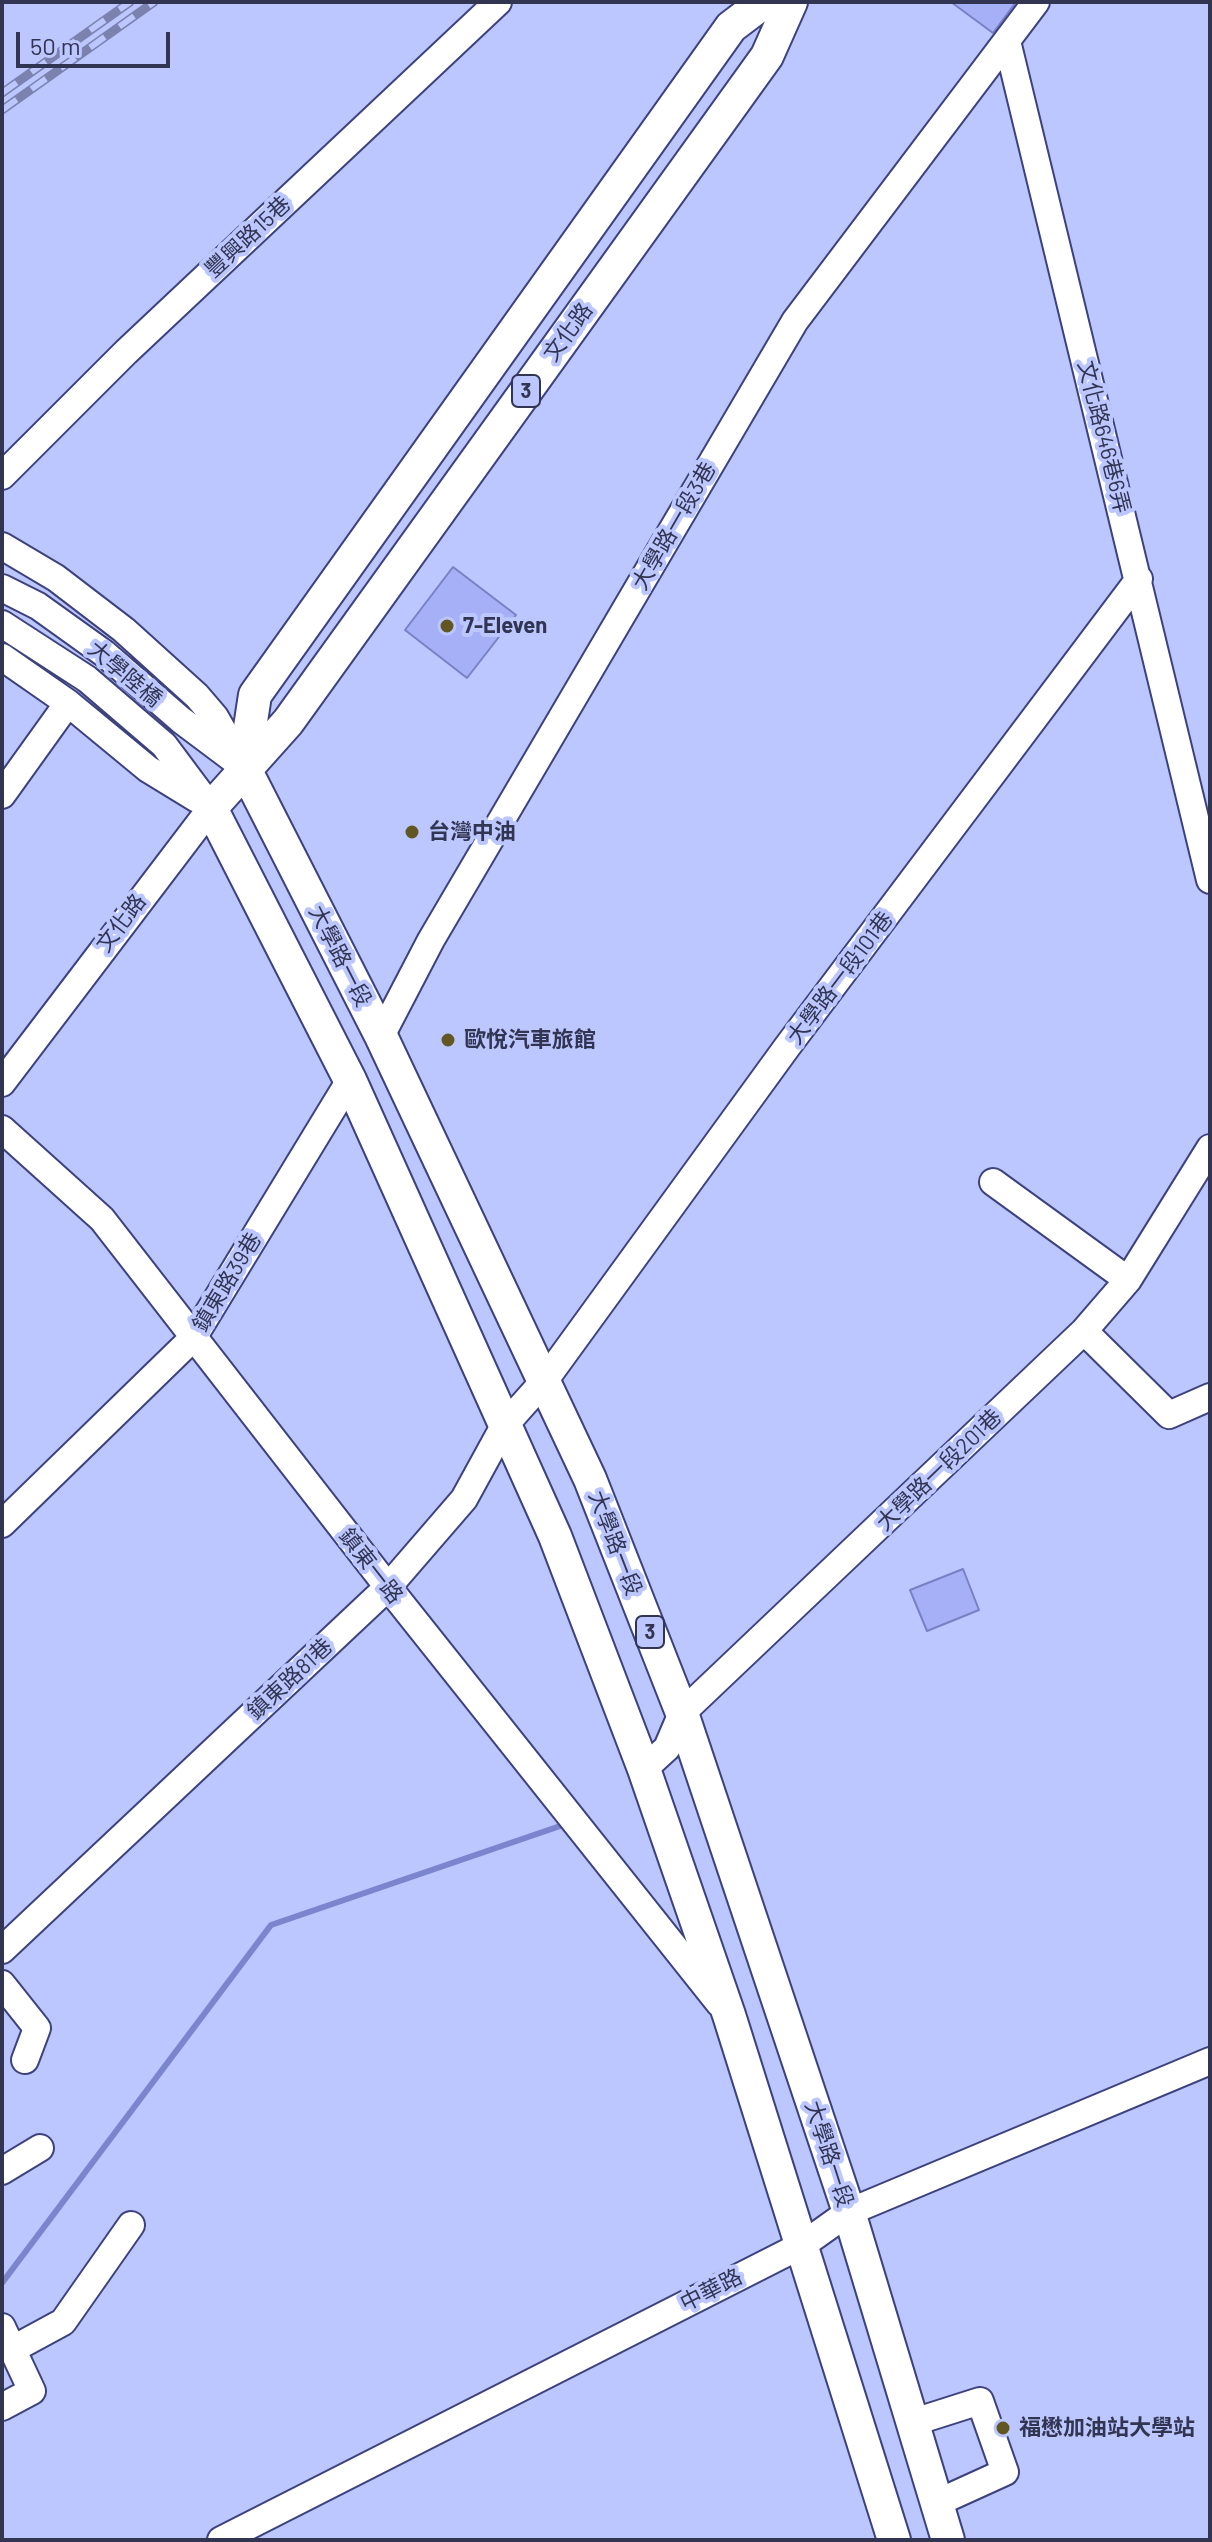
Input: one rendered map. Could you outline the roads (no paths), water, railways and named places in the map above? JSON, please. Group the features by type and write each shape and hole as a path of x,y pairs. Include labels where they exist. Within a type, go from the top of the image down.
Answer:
{"main road":[{"name":"文化路","path":"244,767 255,695 731,27 764,2"},
{"name":"文化路","path":"211,808 244,767 288,722 767,56 791,2"},
{"name":"大學路一段","path":"244,767 381,1036 590,1479 682,1713 849,2212 948,2540"},
{"path":"211,808 350,1080 555,1536 644,1769 729,2015 804,2244 894,2540"}],"street":[{"name":"豐興路15巷","path":"2,476 126,352 498,2"},
{"path":"1007,41 1036,2"},
{"name":"文化路646巷6弄","path":"1007,41 1210,880"},
{"name":"大學路一段3巷","path":"381,1036 431,940 795,321 1007,41"},
{"path":"2,546 56,578 197,696 215,717 244,767"},
{"name":"大學路一段101巷","path":"545,1380 787,1047 1139,579"},
{"name":"大學陸橋","path":"2,588 38,606 105,654 181,720 244,767"},
{"name":"大學陸橋","path":"2,624 87,679 164,745 211,808"},
{"path":"2,657 68,703 148,769 211,808"},
{"path":"2,795 68,703"},
{"name":"文化路","path":"2,1083 211,808"},
{"name":"鎮東路39巷","path":"2,1524 193,1338 350,1080"},
{"name":"鎮東一路","path":"2,1129 102,1219 388,1587 729,2015"},
{"name":"大學路一段201巷","path":"644,1769 667,1748 682,1713 1084,1331 1128,1280 1210,1148"},
{"path":"993,1182 1128,1280"},
{"path":"1084,1331 1169,1415 1210,1397"},
{"name":"鎮東路81巷","path":"2,1950 388,1587 464,1499 504,1426 545,1380"},
{"path":"2,1984 37,2028 25,2060"},
{"name":"中華路","path":"221,2540 804,2244 849,2212 1210,2061"},
{"path":"2,2171 40,2148"},
{"path":"2,2407 32,2391 9,2338 63,2322 131,2225"},
{"path":"914,2422 980,2401 1005,2472 939,2502"}],"waterway":[{"path":"2,2283 271,1925 566,1824"}],"railway":[{"path":"2,93 130,2"},
{"path":"2,110 154,2"}],"place":[{"name":"7-Eleven","path":"447,626"},
{"name":"台灣中油","path":"412,832"},
{"name":"歐悅汽車旅館","path":"448,1040"},
{"name":"福懋加油站大學站","path":"1003,2428"}]}
